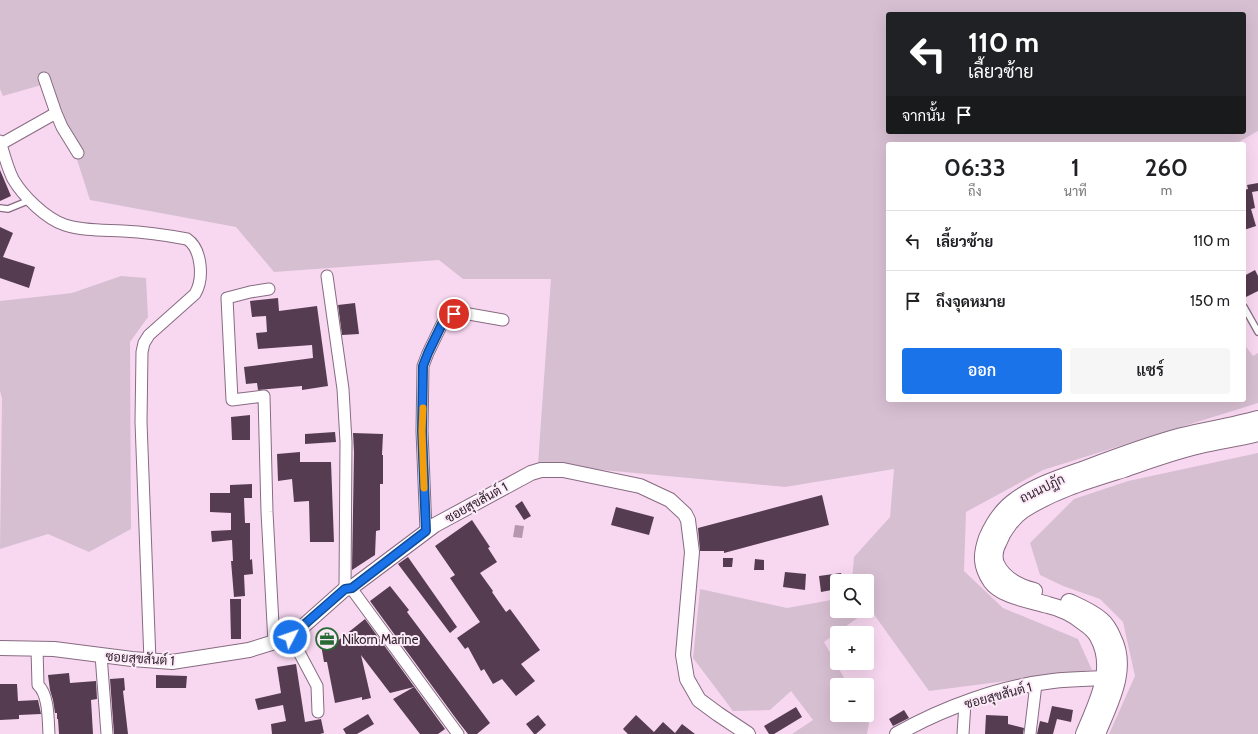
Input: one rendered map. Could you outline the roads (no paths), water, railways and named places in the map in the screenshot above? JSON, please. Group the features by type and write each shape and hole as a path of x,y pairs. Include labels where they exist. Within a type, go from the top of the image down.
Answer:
{"main road":[{"name":"ถนนปฏัก","path":"1084,734 1103,688 1105,678 1103,645 1098,635 1088,625 1072,614 1049,605 1028,600 1006,592 992,582 983,565 983,552 990,532 1004,510 1015,500 1050,482 1180,436 1238,424 1258,418"},
{"name":"ถนนปฏัก","path":"1097,734 1116,685 1119,668 1118,652 1109,629 1094,614 1061,598 1020,587 1010,580 999,570 994,560 995,549 1001,536 1011,522 1022,511 1061,490 1182,449 1258,433"}],"street":[{"path":"44,78 62,127 78,153"},
{"path":"56,113 0,142 12,177 30,200 46,214 65,225 80,228 137,232 187,239 192,242 197,250 200,274 198,289 195,294 149,335 144,343 142,352 141,422 150,661"},
{"path":"327,276 343,389 346,442 348,589 458,734"},
{"path":"269,289 227,298 232,400 264,396 267,512 274,643"},
{"path":"426,531 422,431 423,366 442,324 454,314 469,314 503,320"},
{"name":"ซอยสุขสันต์ 1","path":"0,648 54,649 150,661 172,662 249,650 274,643 290,637 348,589 435,525 531,473 541,470 563,470 640,486 670,500 679,508 688,520 692,552 683,655 687,679 699,700 748,734"},
{"path":"290,637 317,686 318,712"},
{"path":"37,649 38,685 44,691 46,697 49,734"},
{"path":"102,655 107,734"},
{"name":"ซอยสุขสันต์ 1","path":"897,734 965,703 1013,689 1052,681 1105,678"},
{"path":"1030,734 1036,684"},
{"path":"963,734 965,703"}],"lane":[{"path":"0,208 8,209 30,200"},
{"path":"1246,311 1258,332"}],"place":[{"name":"Nikorn Marine","path":"327,639"}]}
